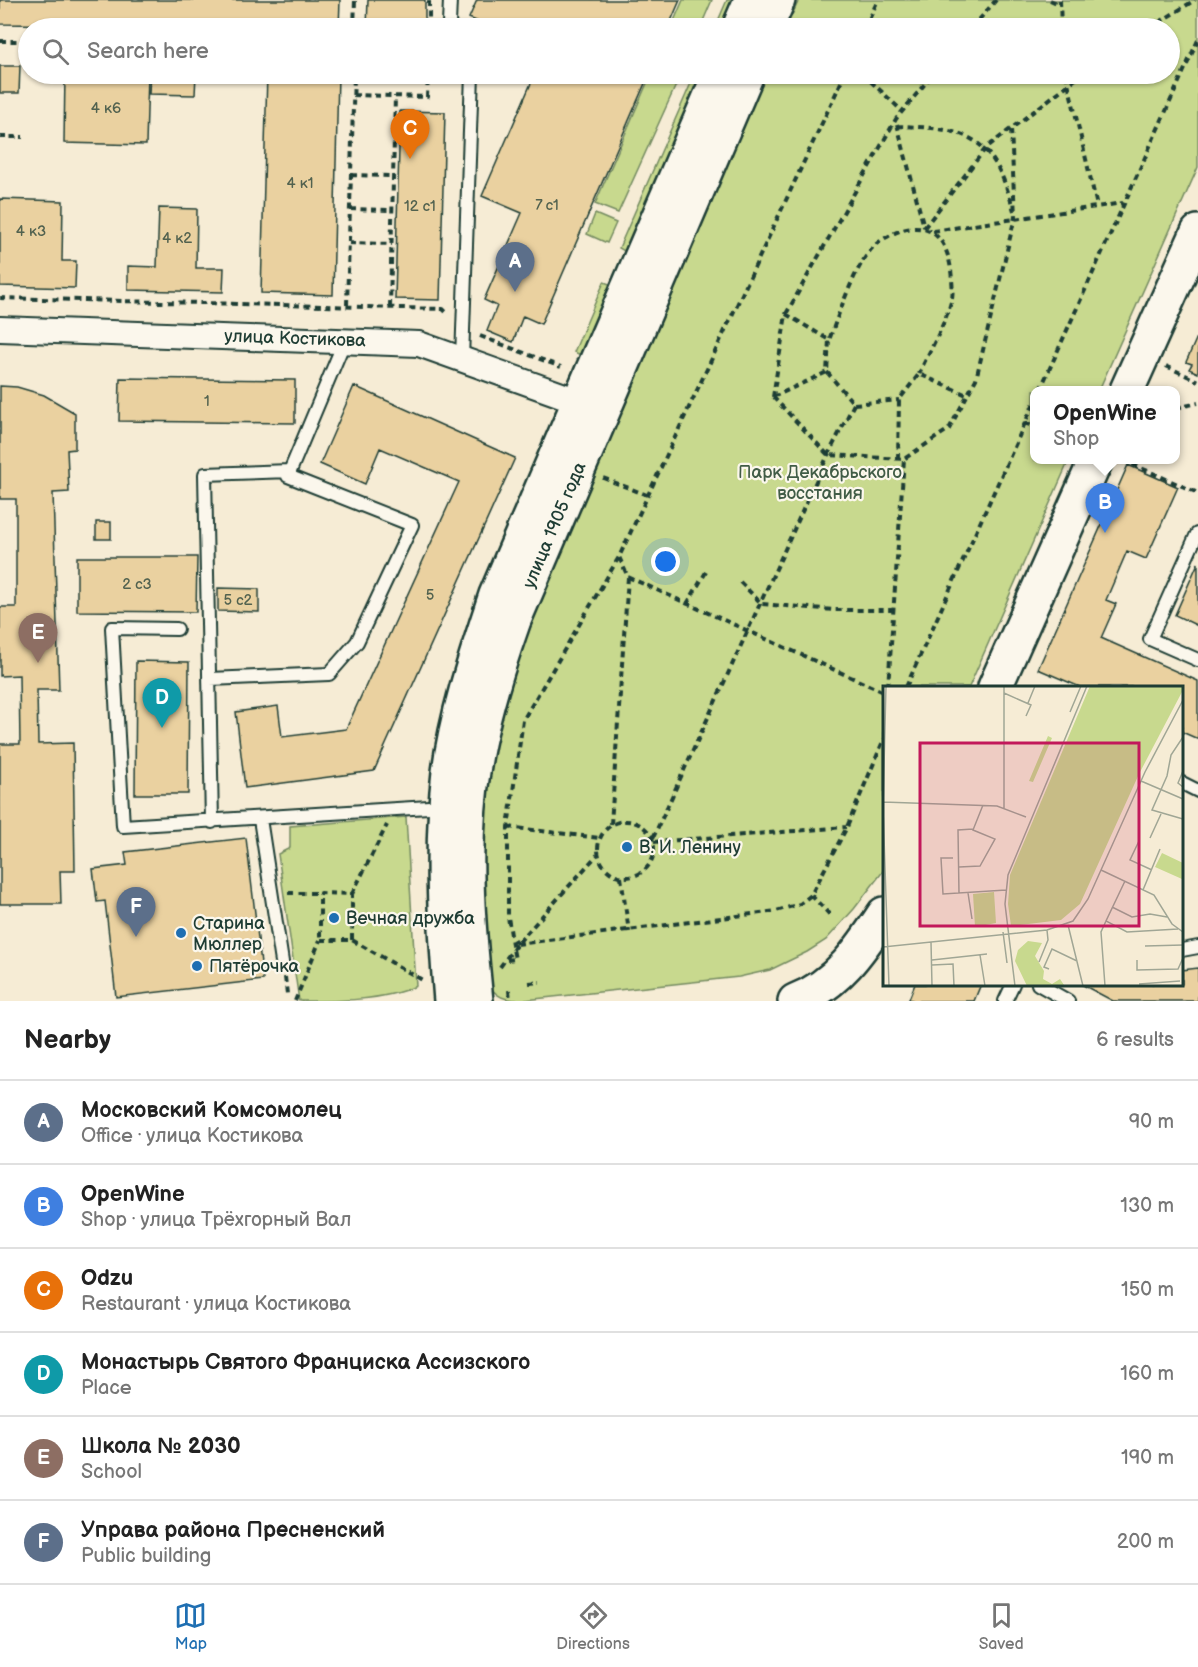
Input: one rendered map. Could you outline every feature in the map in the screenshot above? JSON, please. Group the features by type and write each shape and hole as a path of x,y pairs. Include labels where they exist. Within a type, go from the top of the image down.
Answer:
{"main road":[{"path":"743,18 751,0"},
{"path":"770,18 778,0"},
{"name":"улица 1905 года","path":"476,1001 468,878 457,806 459,718 493,605 716,84"},
{"name":"улица 1905 года","path":"439,992 444,880 457,806 514,620 743,84"},
{"path":"1129,386 1198,232"},
{"path":"996,686 1108,464"},
{"path":"808,999 838,975 864,945 883,917"}],"street":[{"name":"улица Костикова","path":"0,329 419,344 581,402"}],"lane":[{"path":"449,18 450,0"},
{"path":"462,359 472,84"},
{"path":"210,679 329,674 357,642 412,525 288,476 345,340"},
{"path":"212,822 205,474 290,471"},
{"path":"1197,534 1150,639 1198,660"},
{"path":"177,629 112,628 123,826 457,806"},
{"path":"1183,784 1198,791"},
{"path":"260,819 282,962"},
{"path":"1183,950 1198,947"},
{"path":"1005,1001 1012,986"},
{"path":"1042,986 1068,1001"}],"path":[{"path":"354,18 355,0"},
{"path":"429,0 429,18"},
{"path":"870,18 878,0"},
{"path":"981,18 996,0"},
{"path":"1050,0 1060,2 1061,18"},
{"path":"1166,18 1196,0"},
{"path":"1180,80 1198,40"},
{"path":"0,41 18,41"},
{"path":"347,306 354,84"},
{"path":"353,95 427,97 428,84"},
{"path":"514,951 508,917 508,827 523,720 619,557 840,84"},
{"path":"874,84 901,110"},
{"path":"773,397 786,314 901,110 924,84"},
{"path":"924,228 986,148 1068,84 1097,206"},
{"path":"1042,386 1178,84"},
{"path":"390,307 395,96"},
{"path":"896,119 924,228"},
{"path":"897,126 926,127 959,133 986,148 1005,179 1015,217"},
{"path":"773,397 828,454 904,459 949,429 976,379 1015,217 1011,128"},
{"path":"0,137 22,137"},
{"path":"351,175 393,176"},
{"path":"854,404 827,372 829,340 851,282 877,243 898,232 924,228 933,231 1015,217 1124,203"},
{"path":"350,209 392,210"},
{"path":"898,459 899,400 919,374 952,301 948,252 933,231"},
{"path":"349,243 392,244"},
{"path":"0,298 443,309 463,330 561,367"},
{"path":"786,314 829,340"},
{"path":"1165,366 1198,381"},
{"path":"773,397 827,372"},
{"path":"919,374 967,395"},
{"path":"854,404 899,400"},
{"path":"1180,407 1198,403"},
{"path":"654,840 643,825 627,820 611,824 599,838 598,855 606,870 621,877 635,876 647,869 654,856 654,840 828,454 854,404"},
{"path":"906,686 1030,413"},
{"path":"1025,423 1030,425"},
{"path":"888,686 904,459"},
{"path":"1121,464 1198,493"},
{"path":"599,476 647,495"},
{"path":"611,824 628,577 619,557"},
{"path":"687,604 706,572"},
{"path":"628,577 883,691"},
{"path":"740,582 762,604 835,610 894,610"},
{"path":"517,944 628,932 776,911 800,904 811,895 847,827 883,743"},
{"path":"352,940 352,894 396,808"},
{"path":"508,827 599,838"},
{"path":"654,840 847,827"},
{"path":"506,960 517,944 598,855"},
{"path":"621,877 628,932"},
{"path":"272,893 352,894"},
{"path":"295,1001 320,940 320,893"},
{"path":"811,895 830,915"},
{"path":"511,936 517,944"},
{"path":"320,940 352,940 439,992"},
{"path":"529,984 540,982"},
{"path":"509,990 510,1001"}],"green space":[{"path":"683,0 712,0 704,18 675,18"},
{"path":"727,0 736,0 728,18 719,18"},
{"name":"Парк Декабрьского восстания","path":"799,0 1198,0 1198,167 1101,386 1030,386 1030,464 1067,464 969,686 883,686 883,871 854,909 826,940 770,970 739,977 525,1000 503,998 493,991 484,971 481,806 504,679 759,84 1180,84 1180,18 791,18"},
{"path":"647,84 676,84 618,213 595,204"},
{"path":"691,84 700,84 626,252 619,248"},
{"path":"595,214 616,223 607,243 587,234"},
{"path":"604,282 612,285 581,355 574,352"},
{"path":"406,817 416,986 389,995 374,997 299,1001 278,854 290,848 290,826"}],"building":[{"path":"0,0 340,0 339,18 18,18 18,24 0,24"},
{"path":"368,0 425,0 425,18 367,18"},
{"path":"477,0 680,0 672,18 469,18"},
{"path":"0,66 18,66 19,93 0,93"},
{"path":"65,84 148,84 146,145 64,143"},
{"path":"150,84 196,84 195,95 149,94"},
{"path":"267,84 338,84 333,295 261,293"},
{"path":"531,84 645,84 541,324 523,316 513,342 487,331 497,306 484,300 522,213 482,196"},
{"path":"400,111 445,112 440,300 395,299"},
{"path":"0,199 63,201 62,261 76,261 75,288 0,286"},
{"path":"159,208 197,209 196,268 224,268 223,292 128,290 128,266 157,267"},
{"path":"1198,335 1198,373 1189,369 1192,364 1186,362"},
{"path":"120,378 295,380 295,423 119,421"},
{"path":"0,386 17,387 44,395 75,413 75,449 67,450 69,492 53,493 59,690 37,690 38,744 73,743 75,871 60,871 61,904 0,904 0,744 20,744 19,675 0,676 0,607 16,607 16,499 0,499"},
{"path":"354,386 515,458 374,771 245,788 236,712 278,706 282,737 346,729 459,482 380,448 365,484 320,464"},
{"path":"1128,465 1178,487 1146,559 1127,551 1106,600 1116,604 1101,638 1198,681 1198,739 1183,732 1183,686 1078,686 1038,669"},
{"path":"96,522 111,522 111,539 96,539"},
{"path":"77,557 197,557 196,612 77,611"},
{"path":"1198,563 1198,626 1175,615"},
{"path":"218,588 259,589 259,612 218,611"},
{"path":"136,661 189,662 188,794 135,794"},
{"path":"246,838 263,980 116,997 105,901 97,902 93,869 127,865 125,852"},
{"path":"1198,968 1198,1001 1113,1001 1085,986 1183,986 1183,970"},
{"path":"914,986 980,986 974,1001 914,1001 909,999"}],"place":[{"name":"Odzu","path":"410,159"},
{"name":"Московский Комсомолец","path":"515,292"},
{"name":"OpenWine","path":"1105,533"},
{"name":"Школа № 2030","path":"38,663"},
{"name":"Монастырь Святого Франциска Ассизского","path":"162,728"},
{"name":"В. И. Ленину","path":"627,847"},
{"name":"Вечная дружба","path":"334,918"},
{"name":"Старина Мюллер","path":"181,933"},
{"name":"Управа района Пресненский","path":"136,937"},
{"name":"Пятёрочка","path":"197,966"}]}
